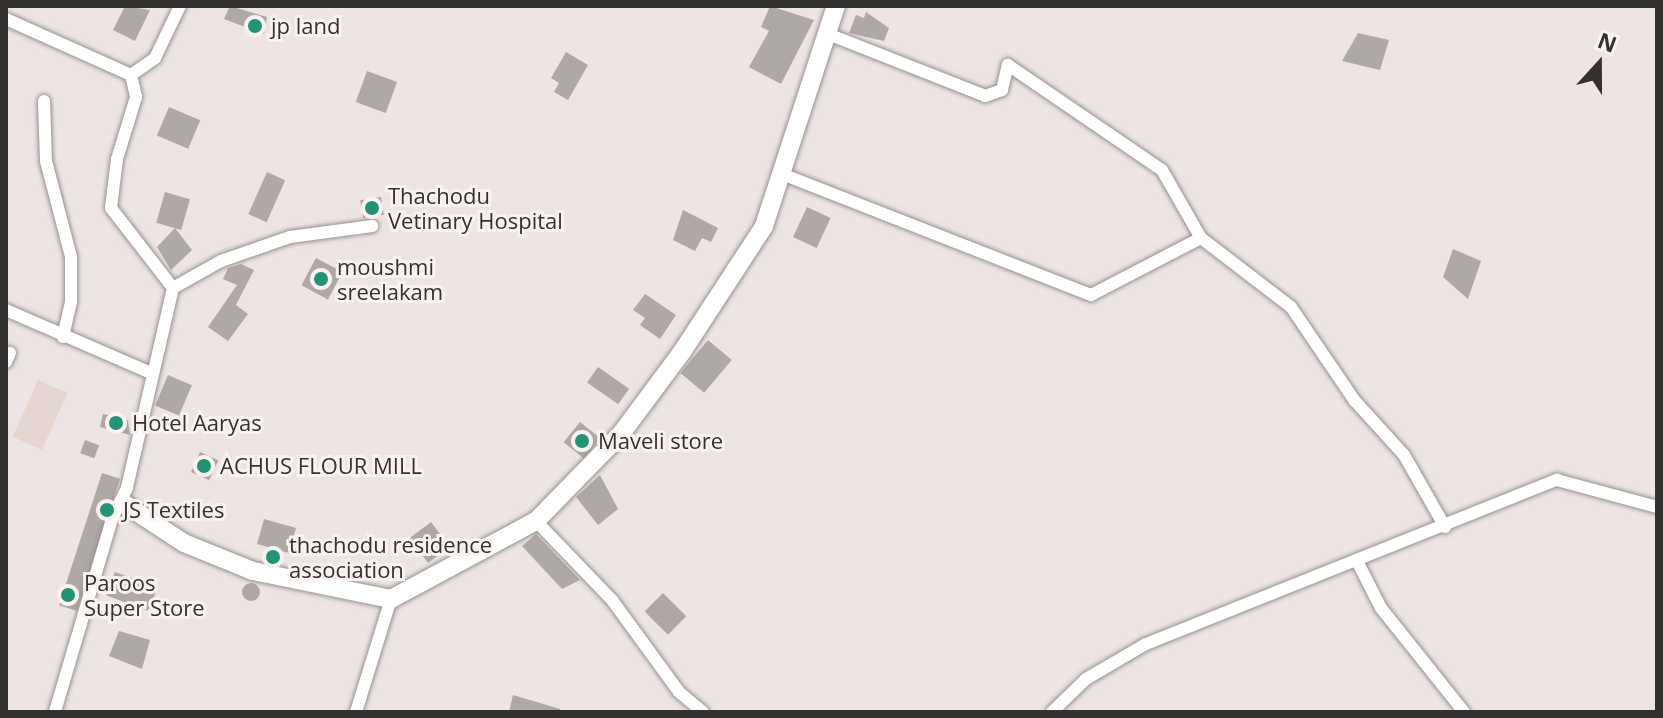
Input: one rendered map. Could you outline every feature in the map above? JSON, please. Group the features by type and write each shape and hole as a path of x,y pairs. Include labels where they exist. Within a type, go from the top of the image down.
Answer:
{"main road":[{"path":"123,503 184,543 253,571 391,599 536,521 621,434 682,352 764,226 836,6"}],"street":[{"path":"131,75 155,58 180,6"},
{"path":"6,19 131,75"},
{"path":"828,34 985,96 1002,90 1008,65 1162,170 1201,238 1291,307 1355,401 1404,455 1445,527"},
{"path":"131,75 136,97 117,159 111,208 173,288"},
{"path":"44,101 46,161 71,257 71,302 63,337"},
{"path":"782,174 1091,295 1201,238"},
{"path":"55,712 112,519 123,503 173,288 221,261 290,237 372,226"},
{"path":"6,310 153,374"},
{"path":"1052,712 1086,679 1146,644 1358,563 1557,480 1657,507"},
{"path":"536,521 612,600 679,692 703,712"},
{"path":"1358,563 1381,608 1464,712"},
{"path":"356,712 391,599"}],"shaded area":[{"path":"38,380 67,393 42,450 13,437"}],"building":[{"path":"125,6 150,10 135,41 113,30"},
{"name":"jp land","path":"230,6 267,17 264,34 224,19"},
{"path":"770,6 814,20 781,84 749,67 769,31 761,27"},
{"path":"866,12 889,28 884,41 849,33 856,15 864,18"},
{"path":"1358,33 1389,40 1380,70 1342,61"},
{"path":"566,52 588,65 568,100 554,92 559,83 551,78"},
{"path":"367,71 397,82 386,113 356,102"},
{"path":"169,107 200,120 188,149 157,136"},
{"path":"267,172 285,180 267,222 248,214"},
{"path":"165,192 190,199 181,230 156,223"},
{"name":"Thachodu Vetinary Hospital","path":"381,197 384,215 363,218 360,200"},
{"path":"807,207 831,218 817,248 793,237"},
{"path":"683,210 718,228 711,242 702,238 695,251 673,240"},
{"path":"175,228 192,250 171,270 157,247"},
{"path":"1453,249 1481,261 1468,299 1443,277"},
{"name":"moushmi sreelakam","path":"316,258 342,272 328,299 301,285"},
{"path":"241,264 254,270 236,305 248,314 228,341 208,327 237,285 223,279 228,268"},
{"path":"645,294 676,315 660,339 640,325 645,318 633,310"},
{"path":"708,340 732,360 704,393 680,373"},
{"path":"598,367 629,389 618,404 587,383"},
{"path":"168,375 192,385 179,416 155,405"},
{"name":"Hotel Aaryas","path":"103,414 128,420 130,435 100,427"},
{"name":"Maveli store","path":"580,422 600,438 584,459 564,442"},
{"path":"85,440 99,445 94,458 80,453"},
{"name":"ACHUS FLOUR MILL","path":"200,452 218,460 209,480 191,472"},
{"path":"102,473 120,479 77,611 59,605"},
{"path":"600,475 618,509 598,525 576,497"},
{"path":"264,519 296,528 289,553 282,551 278,564 264,561 268,547 257,544"},
{"path":"431,522 450,547 428,563 409,538"},
{"path":"536,534 580,580 562,589 522,546"},
{"path":"115,572 157,587 149,611 106,595"},
{"path":"251,583 260,592 251,601 242,592"},
{"path":"663,593 686,616 668,635 645,611"},
{"path":"119,631 150,640 142,669 109,656"},
{"path":"513,695 560,709 560,712 509,712"}],"place":[{"name":"jp land","path":"255,26"},
{"name":"Thachodu Vetinary Hospital","path":"372,208"},
{"name":"moushmi sreelakam","path":"321,279"},
{"name":"Hotel Aaryas","path":"116,423"},
{"name":"Maveli store","path":"582,441"},
{"name":"ACHUS FLOUR MILL","path":"204,466"},
{"name":"JS Textiles","path":"107,510"},
{"name":"thachodu residence association","path":"273,557"},
{"name":"Paroos Super Store","path":"68,595"}]}
